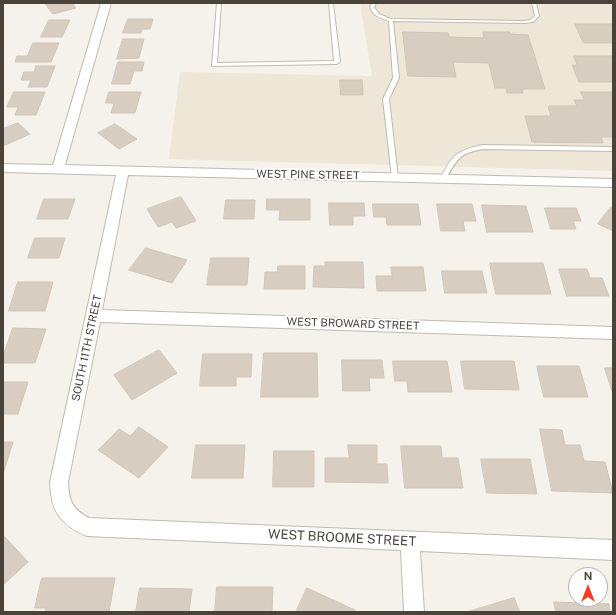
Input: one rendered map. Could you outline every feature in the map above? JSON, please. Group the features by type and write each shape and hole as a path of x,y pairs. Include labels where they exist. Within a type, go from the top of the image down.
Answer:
{"street":[{"path":"58,169 106,3"},
{"name":"WEST PINE STREET","path":"3,168 613,183"},
{"name":"SOUTH 11TH STREET","path":"73,520 61,504 59,497 60,482 123,171"},
{"name":"WEST BROWARD STREET","path":"93,316 613,333"},
{"name":"WEST BROOME STREET","path":"73,520 87,527 613,550"},
{"path":"410,542 414,612"}],"lane":[{"path":"219,3 214,65 337,62 331,3"},
{"path":"374,3 372,10 377,14 391,20 524,22 531,21 537,16 534,3"},
{"path":"391,20 396,78 386,98 395,178"},
{"path":"443,179 454,158 467,149 483,147 613,149"}],"shaded area":[{"path":"360,3 613,3 613,171 169,159 180,72 372,76"}],"building":[{"path":"45,3 72,3 76,8 53,14"},
{"path":"128,19 153,19 150,29 142,29 141,33 123,33"},
{"path":"49,20 70,20 62,37 41,37"},
{"path":"575,24 613,24 613,43 584,43"},
{"path":"403,32 448,33 449,37 484,38 483,32 510,32 511,34 528,35 545,89 522,89 523,93 507,93 506,88 495,88 489,63 453,62 456,77 408,76"},
{"path":"123,39 144,39 139,58 117,59"},
{"path":"33,43 59,43 51,62 15,62 17,56 27,56"},
{"path":"574,56 613,56 613,82 579,82 572,65 577,65"},
{"path":"118,62 144,62 142,71 134,71 130,84 112,84"},
{"path":"36,66 55,66 47,87 28,87 31,80 21,80 24,72 34,72"},
{"path":"340,80 362,80 363,95 341,95"},
{"path":"14,92 45,92 36,115 15,115 18,107 7,107"},
{"path":"109,92 141,92 135,113 111,113 114,103 106,103"},
{"path":"581,92 613,92 613,137 601,137 603,143 532,142 525,116 551,116 548,106 577,106 574,100 584,100"},
{"path":"18,123 30,134 3,146 3,129"},
{"path":"115,124 137,139 119,149 98,133"},
{"path":"181,197 196,221 176,228 172,222 158,227 147,209"},
{"path":"44,199 75,199 68,219 37,219"},
{"path":"267,199 310,199 310,220 279,220 280,210 267,210"},
{"path":"226,200 255,200 254,219 224,219"},
{"path":"329,203 364,203 365,216 353,216 353,225 330,225"},
{"path":"373,204 418,204 421,225 387,225 386,217 374,217"},
{"path":"437,204 472,204 476,221 463,221 465,231 441,231"},
{"path":"482,205 526,206 533,232 487,232"},
{"path":"611,207 613,208 613,231 598,224"},
{"path":"545,208 576,208 581,221 573,221 576,229 551,229"},
{"path":"35,238 65,238 59,258 28,258"},
{"path":"146,248 187,260 172,283 129,270"},
{"path":"211,258 249,258 247,285 207,285"},
{"path":"325,262 363,262 364,288 313,287 314,266 325,266"},
{"path":"490,263 543,263 551,294 496,294"},
{"path":"278,266 305,266 305,289 264,289 265,272 277,272"},
{"path":"391,267 423,267 426,291 377,291 376,276 392,276"},
{"path":"559,269 587,269 590,278 602,278 609,296 567,296"},
{"path":"442,271 482,271 487,293 445,293"},
{"path":"18,282 53,282 45,311 9,311"},
{"path":"13,328 46,329 35,363 3,363 3,357"},
{"path":"159,350 177,373 132,400 114,375"},
{"path":"264,353 317,353 318,397 261,397"},
{"path":"203,354 252,354 251,377 236,377 236,386 200,386"},
{"path":"342,360 382,360 384,378 369,378 370,391 343,391"},
{"path":"393,361 447,361 452,392 408,392 407,381 395,381"},
{"path":"461,361 514,361 519,390 465,389"},
{"path":"537,366 579,366 588,397 544,397"},
{"path":"605,368 613,368 613,394"},
{"path":"3,382 28,382 18,414 3,414"},
{"path":"139,427 168,447 139,478 98,450 119,429 130,436"},
{"path":"540,429 562,430 565,445 580,445 584,461 605,462 613,493 552,491"},
{"path":"3,442 13,442 3,474"},
{"path":"196,445 245,445 243,478 192,478"},
{"path":"348,445 377,445 377,464 387,464 388,483 325,482 325,458 349,458"},
{"path":"401,446 441,446 442,458 458,458 463,488 405,488"},
{"path":"274,451 314,451 314,487 273,487"},
{"path":"481,459 530,459 537,494 487,493"},
{"path":"3,535 28,562 3,585"},
{"path":"42,578 115,578 109,612 45,612 46,608 35,608"},
{"path":"217,587 273,587 272,612 215,612"},
{"path":"140,588 192,589 189,612 136,612"},
{"path":"307,588 355,610 355,612 296,612"},
{"path":"514,598 520,612 467,612"},
{"path":"554,602 568,603 568,607 608,607 609,604 610,612 556,612"}]}
